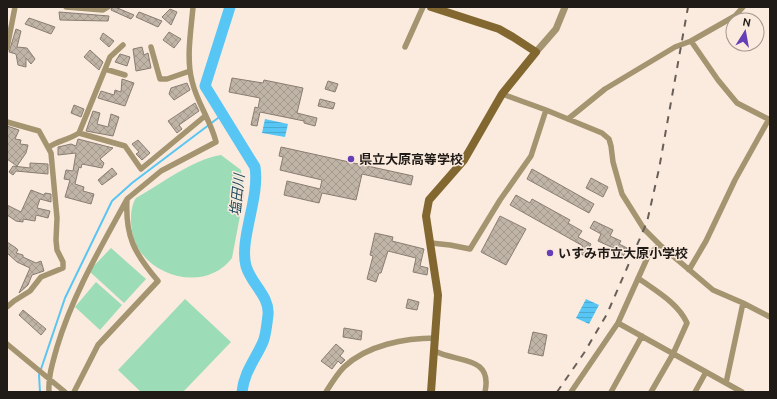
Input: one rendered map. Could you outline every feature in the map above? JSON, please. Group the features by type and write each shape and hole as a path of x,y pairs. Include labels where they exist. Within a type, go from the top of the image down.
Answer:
{"main road":[{"path":"431,7 499,29 536,52 502,94 464,160 430,200 426,216 438,295 431,392"}],"street":[{"path":"7,48 14,7"},
{"path":"66,7 103,10 108,7"},
{"path":"48,392 48,379 61,333 78,288 127,199 161,171 216,142 210,124 197,98 190,71 193,7"},
{"path":"405,47 423,7"},
{"path":"536,52 556,29 566,7"},
{"path":"568,119 605,89 675,48 691,41 735,16 743,7"},
{"path":"689,270 706,240 735,180 769,119 737,102 718,80 691,41"},
{"path":"49,147 54,143 68,140 79,133 110,57 123,45"},
{"path":"151,47 160,79 167,79 190,71"},
{"path":"105,69 125,75"},
{"path":"502,94 602,133 609,139 622,194 639,223 660,245 713,290 743,302 770,317"},
{"path":"431,243 470,249 500,200 531,156 546,110"},
{"path":"79,133 125,146 141,169 206,116"},
{"path":"7,122 39,131 49,147 51,153 57,218 56,240 63,262 63,268 41,277 30,291 7,307"},
{"path":"74,392 98,345 158,280 140,260 132,241 126,220 127,199"},
{"path":"571,392 618,323 649,254 660,245"},
{"path":"638,278 667,298 684,317 687,323 673,354 651,392"},
{"path":"726,383 743,302"},
{"path":"618,323 740,392"},
{"path":"611,392 642,336"},
{"path":"326,392 344,368 367,352 402,341 419,338 436,338"},
{"path":"7,344 65,392"},
{"path":"435,351 445,357 474,362 481,367 486,373 487,382 485,392"},
{"path":"695,392 706,372"}],"green space":[{"path":"221,155 241,170 244,195 232,258 222,268 210,274 197,277 183,277 170,274 157,268 138,248 135,241 131,219 132,208 136,198 199,161"},
{"path":"111,248 146,279 124,303 89,271"},
{"path":"96,282 122,305 100,330 75,307"},
{"path":"185,299 231,342 183,392 141,392 118,370"}],"water":[{"path":"265,119 288,124 285,137 262,133"},
{"path":"586,299 599,305 589,324 576,318"}],"building":[{"path":"112,7 134,15 131,19 111,10"},
{"path":"170,9 177,12 171,25 162,17"},
{"path":"59,12 109,16 108,21 60,20"},
{"path":"139,12 162,21 158,27 136,17"},
{"path":"29,18 55,27 51,34 25,24"},
{"path":"16,29 21,31 17,47 27,48 35,59 31,64 26,58 26,67 18,65 16,54 9,52"},
{"path":"169,32 181,39 174,48 163,40"},
{"path":"103,33 114,41 109,47 100,39"},
{"path":"142,47 144,55 148,53 151,68 136,71 133,49"},
{"path":"90,50 103,62 99,70 84,57"},
{"path":"120,54 130,57 127,66 115,62"},
{"path":"232,78 263,83 264,80 303,88 297,113 317,118 315,126 304,123 304,121 260,112 257,126 251,125 255,107 258,108 260,98 229,92"},
{"path":"122,79 134,83 125,106 98,98 101,91 114,95 115,90 121,92"},
{"path":"328,81 338,84 335,92 325,89"},
{"path":"187,83 190,90 174,100 169,94 171,88"},
{"path":"320,99 335,103 333,109 318,106"},
{"path":"195,103 199,111 179,125 182,129 177,133 168,121"},
{"path":"74,105 84,109 81,117 71,113"},
{"path":"93,111 100,113 97,124 108,127 111,114 119,117 113,136 86,131"},
{"path":"7,126 19,130 15,139 21,140 20,144 28,145 26,153 17,166 7,159"},
{"path":"78,139 113,148 100,159 104,163 102,168 82,164 81,168 79,167 75,184 84,187 83,191 94,194 91,204 65,197 70,180 64,179 66,170 73,171 76,153 58,155 58,147 71,144 76,146"},
{"path":"138,140 150,153 142,160 136,154 139,152 132,144"},
{"path":"281,147 413,176 411,185 362,174 356,200 322,193 319,203 284,195 287,181 320,189 322,180 280,170 283,157 279,156"},
{"path":"30,163 48,164 48,174 16,171 13,175 9,172 13,166 30,168"},
{"path":"112,168 117,174 102,185 98,180"},
{"path":"532,169 594,204 589,213 527,179"},
{"path":"591,178 608,187 603,197 586,188"},
{"path":"31,190 44,195 45,193 51,194 51,202 40,199 37,208 50,211 48,218 36,215 35,221 23,219 23,222 16,221 7,215 7,205 21,212"},
{"path":"516,195 530,203 532,199 570,220 568,223 582,231 578,237 591,244 585,256 579,253 583,246 510,205"},
{"path":"500,216 526,229 506,265 481,252"},
{"path":"594,221 613,230 610,236 621,241 619,244 627,248 622,259 615,256 618,250 598,241 601,234 590,228"},
{"path":"375,233 393,237 392,241 424,249 420,266 428,268 427,275 413,272 416,258 388,251 381,273 379,273 376,282 367,279 373,256 370,255"},
{"path":"7,242 18,250 16,253 23,255 23,257 36,263 41,261 44,271 32,275 28,285 19,293 30,268 17,262 7,253"},
{"path":"408,299 419,302 417,310 406,308"},
{"path":"23,310 46,329 41,335 19,315"},
{"path":"344,328 362,331 361,340 343,337"},
{"path":"533,332 547,335 543,356 528,353"},
{"path":"336,344 344,351 340,356 345,360 341,364 338,361 332,369 321,361"}],"waterway":[{"name":"塩田川","path":"230,7 205,86 255,167 255,192 245,244 246,266 268,308 264,339 247,372 242,392"},
{"path":"40,392 39,375 65,298 112,201 132,183 222,115"}],"railway":[{"path":"557,392 584,353 607,314 647,222 659,169 688,7"}],"place":[{"name":"県立大原高等学校","path":"351,159"},
{"name":"いすみ市立大原小学校","path":"550,253"}]}
